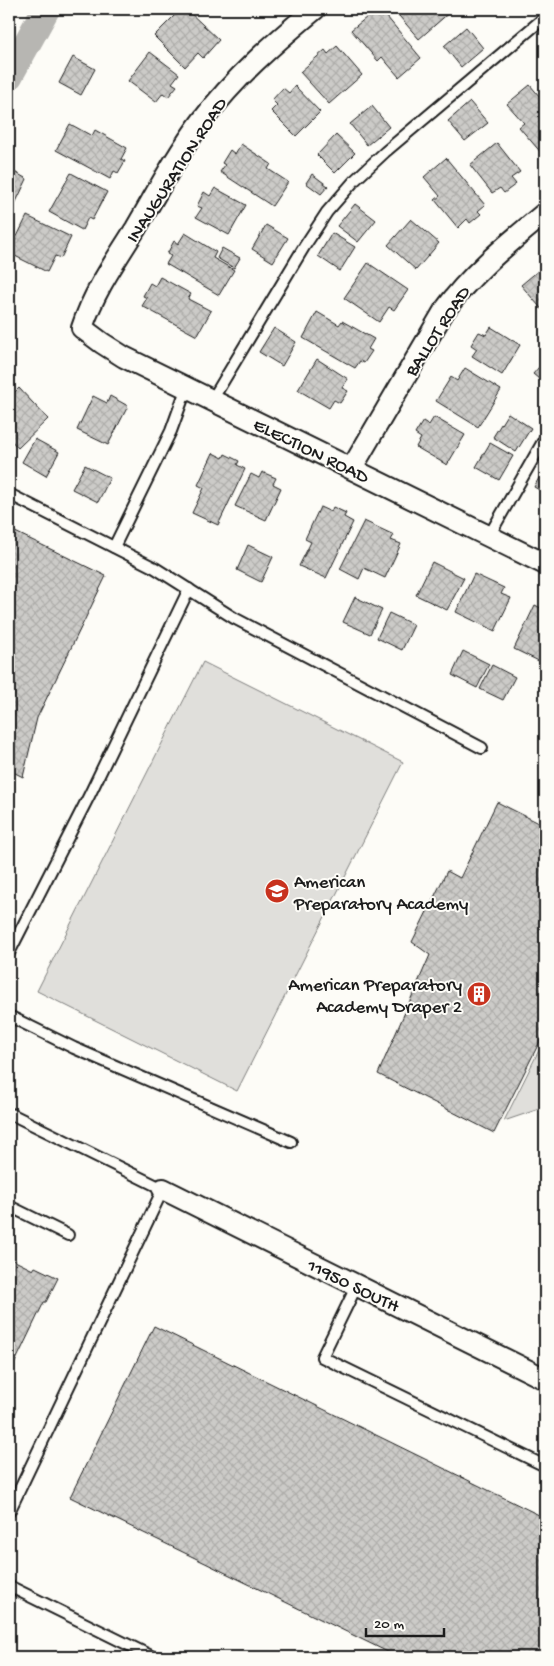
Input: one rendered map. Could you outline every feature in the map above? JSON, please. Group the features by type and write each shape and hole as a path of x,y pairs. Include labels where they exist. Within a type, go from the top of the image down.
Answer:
{"street":[{"name":"INAUGURATION ROAD","path":"82,328 95,294 201,122 224,93 251,65 315,9"},
{"name":"BALLOT ROAD","path":"352,468 444,310 458,291 492,257 545,213"},
{"name":"ELECTION ROAD","path":"82,328 124,357 545,564"},
{"name":"11950 SOUTH","path":"163,1189 545,1379"}],"lane":[{"path":"212,400 304,247 328,212 354,180 392,145 545,17"},
{"path":"114,547 171,431 187,387"},
{"path":"489,536 545,438"},
{"path":"9,494 155,568 234,618 482,748"},
{"path":"9,953 89,796 189,589"},
{"path":"9,1016 74,1048 291,1142"},
{"path":"9,1114 163,1189 9,1512"},
{"path":"9,1206 68,1234"},
{"path":"357,1285 322,1358 545,1466"},
{"path":"9,1586 153,1657"}],"shaded area":[{"path":"203,662 403,762 237,1091 37,991"},
{"path":"545,1038 545,1107 504,1121"}],"building":[{"path":"181,9 186,9 219,40 203,58 198,53 185,67 154,36"},
{"path":"393,9 449,9 451,11 419,39"},
{"path":"382,11 421,58 399,77 382,57 378,61 351,30 372,13 375,17"},
{"path":"466,27 483,48 461,67 444,46"},
{"path":"337,46 362,75 329,104 300,72 325,50 328,54"},
{"path":"150,52 179,74 172,83 177,86 168,97 163,93 156,102 128,81"},
{"path":"73,57 95,69 81,95 59,83"},
{"path":"530,85 545,103 545,154 543,155 519,127 524,123 507,104"},
{"path":"295,86 320,112 296,136 271,111 277,105 272,100 283,88 289,93"},
{"path":"470,102 488,123 465,141 448,121"},
{"path":"372,106 389,127 367,145 350,124"},
{"path":"70,124 92,136 95,130 127,148 121,159 125,161 118,173 114,171 110,179 56,150"},
{"path":"336,135 355,153 335,173 317,155"},
{"path":"497,143 520,172 511,178 516,184 504,193 500,188 492,193 470,165"},
{"path":"241,144 271,164 268,169 288,182 272,206 220,172 225,165 222,163 230,150 235,154"},
{"path":"446,158 485,205 478,211 481,214 470,223 467,219 458,228 435,200 440,196 424,177"},
{"path":"9,169 27,179 15,204 9,201"},
{"path":"71,173 107,192 92,220 88,218 82,230 49,212"},
{"path":"312,174 328,186 321,194 306,183"},
{"path":"215,188 246,205 229,235 196,217 202,208 197,206 204,192 210,196"},
{"path":"355,204 376,220 358,242 337,226"},
{"path":"27,216 71,237 61,258 55,256 47,272 9,253"},
{"path":"411,219 439,243 416,270 388,245"},
{"path":"266,225 288,238 273,262 252,249"},
{"path":"185,233 216,252 213,258 234,270 219,295 166,264 171,256 167,254 174,241 178,244"},
{"path":"332,233 355,247 340,271 318,256"},
{"path":"222,248 240,258 234,268 217,258"},
{"path":"368,263 408,290 394,310 389,307 379,322 344,298"},
{"path":"545,265 545,313 521,285"},
{"path":"160,277 191,294 188,299 211,311 197,336 142,306 147,298 143,296 150,283 155,286"},
{"path":"317,312 339,325 342,321 374,339 368,349 372,351 364,363 360,361 355,368 303,338"},
{"path":"491,327 520,345 502,375 472,356 477,349 471,345 479,332 486,335"},
{"path":"274,328 296,342 282,366 259,352"},
{"path":"317,359 348,379 342,388 348,391 340,403 334,400 329,408 298,390"},
{"path":"545,360 545,384 533,374"},
{"path":"465,368 501,390 478,427 436,401 451,377 457,381"},
{"path":"19,388 48,419 18,448 9,438 9,398"},
{"path":"93,396 107,403 110,396 128,406 108,445 77,430"},
{"path":"508,413 531,428 516,452 493,437"},
{"path":"434,417 465,435 447,465 416,447 421,438 415,434 423,421 429,425"},
{"path":"35,439 59,452 46,476 22,462"},
{"path":"490,443 513,456 499,480 476,467"},
{"path":"213,453 223,458 225,454 239,461 237,465 245,469 218,525 192,513 204,488 198,485"},
{"path":"85,465 110,478 98,502 72,489"},
{"path":"545,467 545,493 534,487"},
{"path":"262,472 276,478 273,484 281,488 266,520 235,506 251,474 259,478"},
{"path":"320,507 331,512 333,507 346,513 344,517 353,522 326,578 299,566 311,542 305,539"},
{"path":"364,521 394,535 391,540 401,544 385,578 364,568 359,579 340,569"},
{"path":"9,529 106,576 37,718 23,777 9,770"},
{"path":"248,545 273,557 261,582 237,570"},
{"path":"432,562 464,578 447,610 416,595"},
{"path":"474,574 504,588 501,594 511,598 495,631 456,612"},
{"path":"355,597 382,610 370,634 343,622"},
{"path":"535,605 545,610 545,664 514,649"},
{"path":"389,613 414,625 402,650 377,638"},
{"path":"463,651 489,664 477,688 452,675"},
{"path":"492,665 515,677 503,700 480,689"},
{"name":"American Preparatory Academy Draper 2","path":"497,802 545,826 545,1033 494,1133 378,1074 430,955 412,942 447,871 460,878"},
{"path":"9,1258 33,1270 35,1267 58,1278 46,1302 44,1302 9,1375"},
{"path":"154,1326 545,1518 545,1657 398,1657 70,1497"}],"waterway":[{"path":"9,76 46,9"}],"place":[{"name":"American Preparatory Academy","path":"277,891"},
{"name":"American Preparatory Academy Draper 2","path":"479,994"}]}
